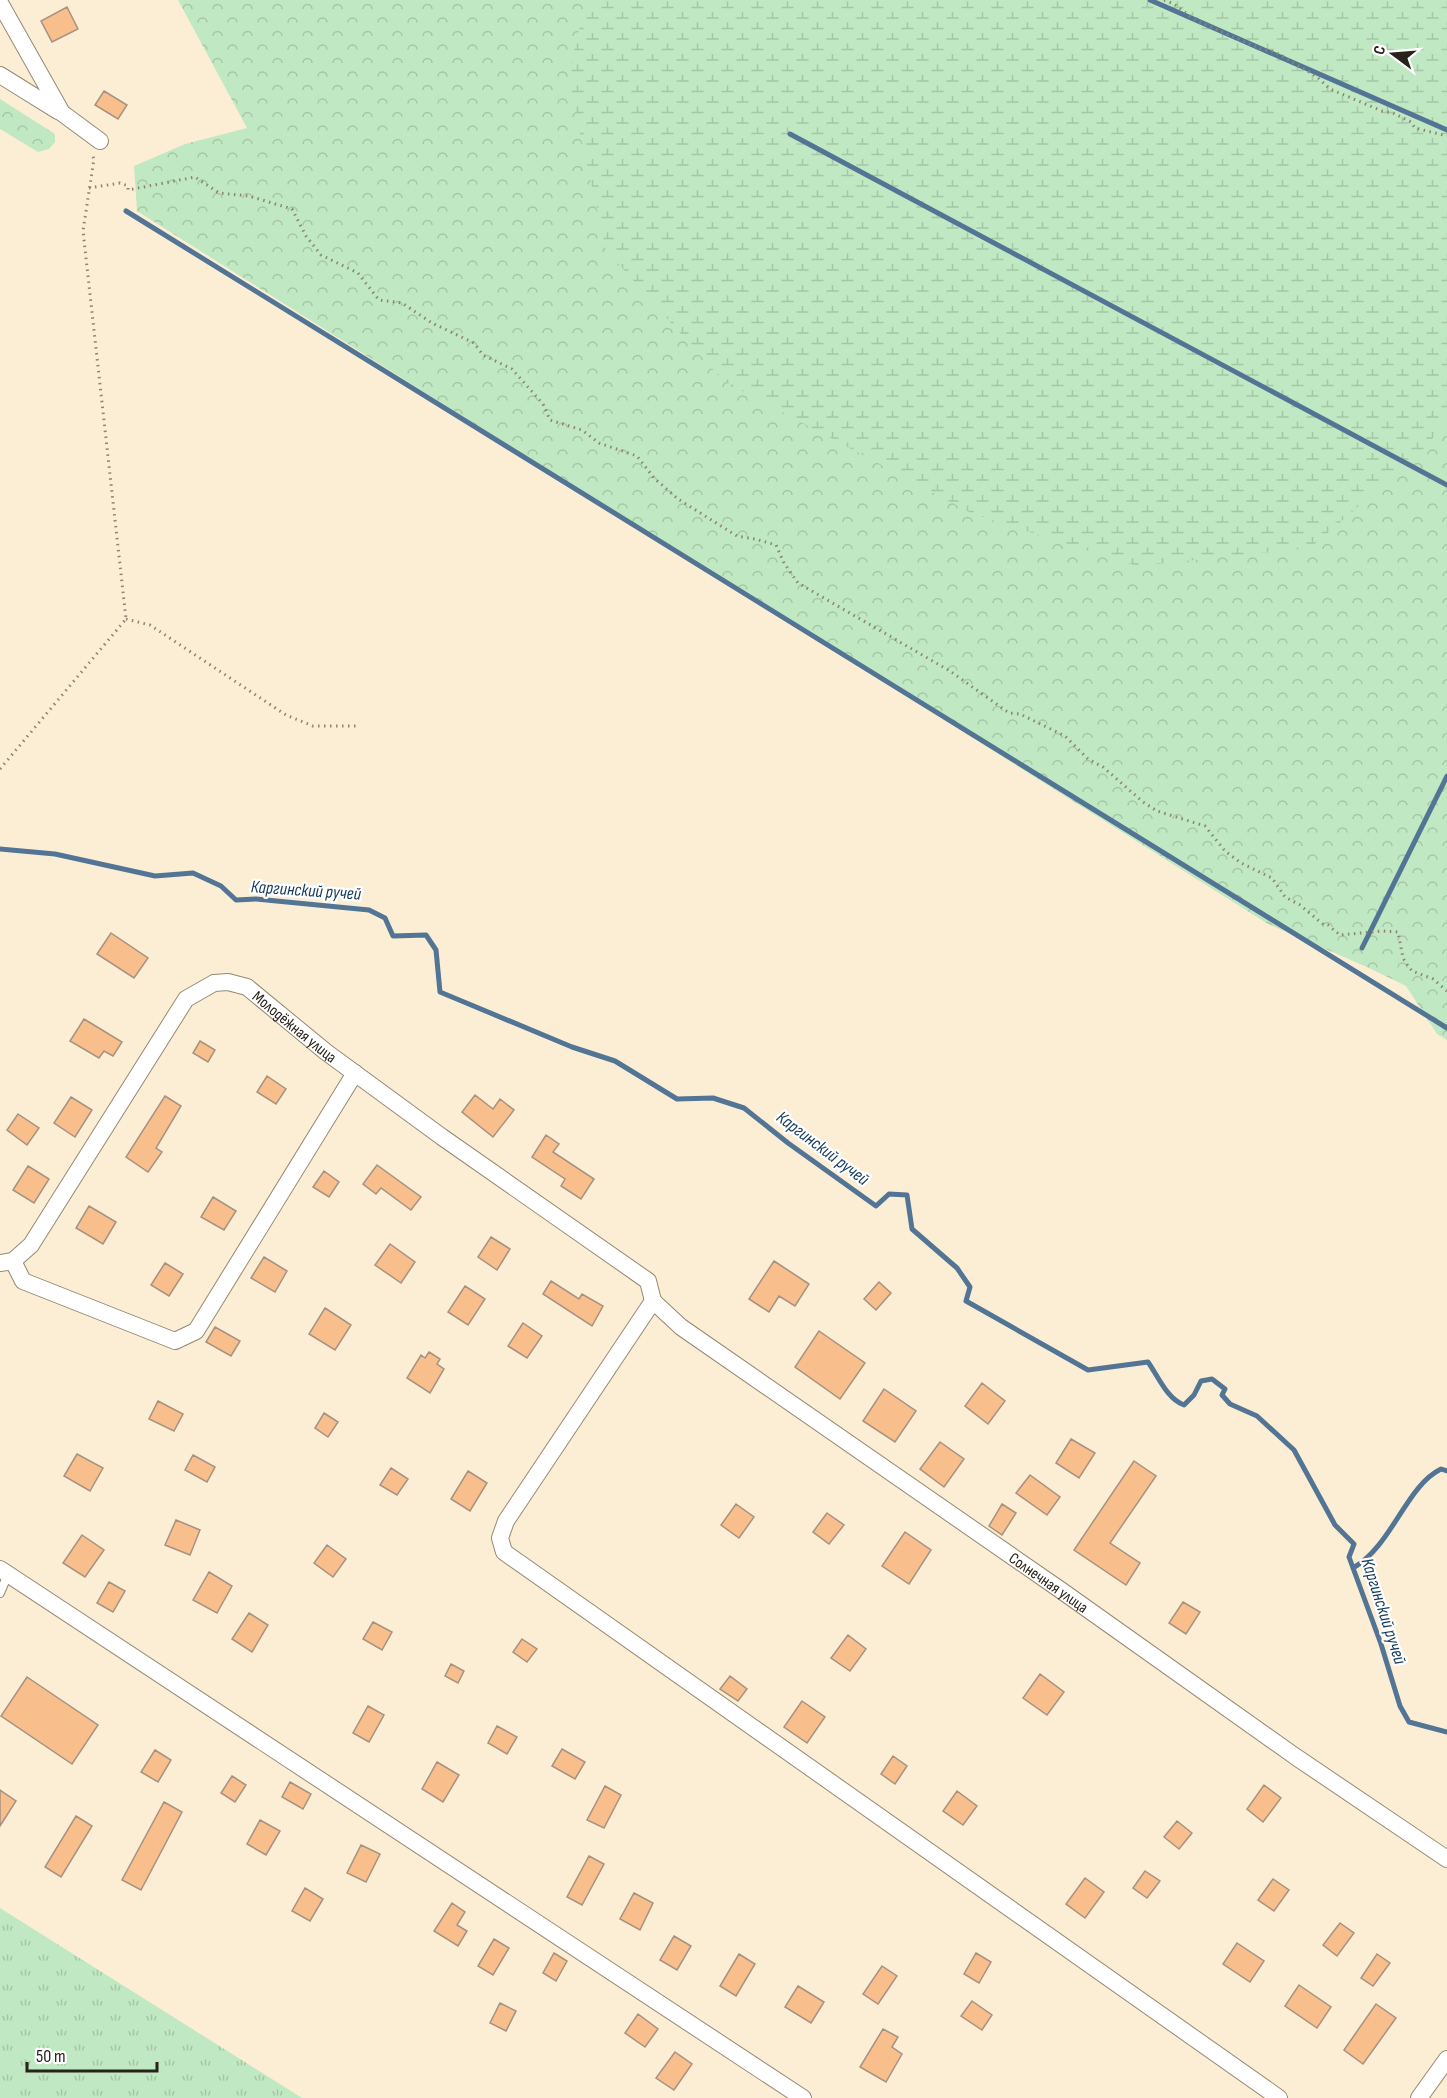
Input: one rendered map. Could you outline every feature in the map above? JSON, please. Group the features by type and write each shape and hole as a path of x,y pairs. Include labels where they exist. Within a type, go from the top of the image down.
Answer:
{"street":[{"path":"0,3 62,113"},
{"path":"0,75 62,113 100,141"},
{"name":"Молодёжная улица","path":"7,1262 31,1245 186,999 214,983 228,982 248,987 326,1052 648,1281 653,1301"},
{"path":"7,1262 23,1281 175,1341 196,1331 355,1073"},
{"path":"653,1301 506,1521 500,1538 504,1552 1279,2098"},
{"name":"Солнечная улица","path":"653,1301 681,1327 1296,1757 1447,1859"},
{"path":"4,1572 803,2098"},
{"path":"1419,2098 1447,2059"}],"lane":[{"path":"0,1593 4,1572"}],"path":[{"path":"1164,0 1174,4 1195,20 1261,49 1275,52 1316,76 1330,89 1394,114 1411,122 1415,128 1447,136"},
{"path":"0,769 126,619 83,231 94,159"},
{"path":"89,188 120,183 128,186 128,190 195,177 219,193 249,196 292,209 306,236 321,255 358,273 379,300 402,303 432,323 474,343 483,355 512,369 543,404 550,420 582,430 599,443 637,456 654,478 678,499 737,536 776,545 784,563 798,583 950,671 1009,713 1020,714 1065,736 1088,759 1103,767 1143,802 1157,811 1205,826 1225,851 1241,863 1272,878 1285,897 1300,905 1324,925 1328,925 1340,934 1398,932 1403,957 1412,971 1432,979 1447,991"},
{"path":"126,619 150,625 286,715 314,726 358,726"}],"green space":[{"path":"178,0 1447,0 1447,1040 1437,1034 1406,986 1268,924 137,211 134,166 185,144 247,128"},
{"path":"588,0 1447,0 1447,412 1428,447 1310,548 1137,566 973,514 722,380 606,250 570,83 575,43"},
{"path":"0,99 55,134 55,142 49,149 38,152 0,129"},
{"path":"0,1908 302,2098 0,2098"}],"building":[{"path":"67,7 78,29 52,42 41,21"},
{"path":"104,91 127,105 118,119 95,105"},
{"path":"111,933 148,958 134,978 97,954"},
{"path":"84,1019 122,1042 113,1056 104,1051 99,1058 70,1041"},
{"path":"200,1041 215,1050 208,1062 193,1053"},
{"path":"267,1076 286,1089 276,1104 257,1092"},
{"path":"475,1095 493,1109 500,1099 514,1110 493,1137 462,1112"},
{"path":"165,1096 181,1106 156,1148 162,1152 148,1172 126,1157"},
{"path":"71,1097 92,1110 75,1137 54,1123"},
{"path":"18,1114 39,1128 27,1145 7,1130"},
{"path":"546,1135 559,1144 553,1152 594,1179 581,1199 561,1186 565,1179 532,1157"},
{"path":"377,1165 421,1197 411,1210 381,1188 376,1194 363,1184"},
{"path":"28,1166 49,1179 34,1203 13,1190"},
{"path":"324,1171 339,1182 329,1197 313,1187"},
{"path":"213,1197 236,1211 224,1230 201,1217"},
{"path":"89,1206 116,1222 103,1244 76,1228"},
{"path":"491,1237 510,1249 497,1270 478,1257"},
{"path":"390,1244 415,1262 401,1283 375,1265"},
{"path":"264,1257 287,1271 275,1292 251,1278"},
{"path":"774,1261 809,1284 795,1306 779,1296 769,1312 749,1299"},
{"path":"165,1263 183,1274 169,1296 151,1285"},
{"path":"551,1281 579,1299 582,1294 603,1306 592,1326 543,1294"},
{"path":"879,1282 891,1293 876,1310 864,1299"},
{"path":"465,1286 485,1299 468,1325 448,1312"},
{"path":"325,1308 351,1325 335,1350 309,1334"},
{"path":"523,1323 542,1336 527,1358 508,1346"},
{"path":"215,1327 240,1341 231,1356 206,1342"},
{"path":"819,1331 865,1363 840,1399 795,1367"},
{"path":"429,1352 440,1359 437,1364 444,1369 430,1393 407,1378 421,1355 425,1358"},
{"path":"982,1383 1005,1401 988,1424 965,1406"},
{"path":"884,1389 916,1411 895,1442 863,1421"},
{"path":"158,1401 183,1414 174,1431 149,1419"},
{"path":"324,1413 338,1422 328,1437 315,1428"},
{"path":"1071,1439 1095,1453 1079,1478 1056,1463"},
{"path":"940,1442 964,1459 944,1487 920,1469"},
{"path":"77,1454 103,1468 90,1491 64,1476"},
{"path":"193,1455 215,1467 207,1482 185,1470"},
{"path":"1134,1461 1156,1476 1110,1543 1140,1563 1126,1585 1074,1550"},
{"path":"391,1468 408,1479 397,1495 380,1485"},
{"path":"468,1471 487,1483 470,1511 451,1499"},
{"path":"1030,1475 1060,1497 1047,1515 1016,1493"},
{"path":"736,1504 754,1517 739,1538 721,1525"},
{"path":"1002,1504 1016,1513 1002,1535 989,1526"},
{"path":"827,1513 844,1525 829,1544 813,1532"},
{"path":"176,1520 200,1530 190,1555 165,1545"},
{"path":"905,1532 931,1550 909,1584 882,1566"},
{"path":"82,1535 104,1550 85,1577 63,1563"},
{"path":"327,1545 346,1559 333,1577 314,1563"},
{"path":"209,1572 232,1586 217,1613 193,1600"},
{"path":"109,1582 125,1591 113,1612 97,1603"},
{"path":"1183,1602 1200,1612 1186,1634 1169,1623"},
{"path":"249,1613 268,1625 252,1652 232,1639"},
{"path":"373,1622 392,1632 382,1650 363,1639"},
{"path":"848,1635 866,1649 850,1671 831,1658"},
{"path":"522,1639 537,1649 527,1662 513,1652"},
{"path":"451,1664 464,1671 458,1683 445,1676"},
{"path":"1040,1674 1064,1692 1047,1715 1023,1698"},
{"path":"730,1676 747,1689 738,1701 720,1689"},
{"path":"27,1677 98,1725 72,1764 1,1716"},
{"path":"802,1701 825,1717 807,1743 784,1727"},
{"path":"368,1706 384,1715 369,1742 353,1733"},
{"path":"497,1726 517,1737 507,1754 488,1743"},
{"path":"562,1749 585,1762 575,1779 552,1766"},
{"path":"155,1750 171,1760 158,1782 141,1772"},
{"path":"893,1756 907,1766 895,1784 881,1774"},
{"path":"437,1762 459,1775 443,1802 422,1789"},
{"path":"232,1776 246,1785 235,1802 221,1793"},
{"path":"290,1782 311,1794 303,1809 282,1797"},
{"path":"1264,1785 1281,1798 1263,1822 1247,1809"},
{"path":"605,1786 621,1795 604,1828 587,1820"},
{"path":"0,1790 16,1801 0,1826"},
{"path":"957,1791 977,1806 963,1825 943,1811"},
{"path":"164,1802 182,1812 141,1890 122,1880"},
{"path":"76,1816 92,1826 61,1877 45,1867"},
{"path":"260,1820 280,1831 266,1855 247,1844"},
{"path":"1177,1821 1192,1833 1179,1849 1164,1837"},
{"path":"361,1845 380,1854 366,1882 347,1873"},
{"path":"589,1856 604,1864 582,1905 567,1897"},
{"path":"1145,1871 1160,1881 1147,1898 1133,1888"},
{"path":"1085,1878 1104,1892 1085,1918 1066,1904"},
{"path":"1273,1879 1289,1890 1274,1911 1258,1900"},
{"path":"305,1888 323,1899 310,1921 292,1911"},
{"path":"634,1893 653,1903 640,1930 620,1919"},
{"path":"452,1903 465,1912 457,1925 467,1931 458,1946 434,1931"},
{"path":"1340,1923 1354,1933 1337,1956 1323,1945"},
{"path":"674,1936 691,1946 677,1970 660,1960"},
{"path":"494,1939 509,1948 493,1975 478,1966"},
{"path":"1237,1943 1264,1961 1250,1982 1223,1964"},
{"path":"554,1953 567,1961 556,1981 543,1973"},
{"path":"976,1953 991,1962 979,1983 964,1974"},
{"path":"739,1954 755,1964 736,1996 720,1986"},
{"path":"1377,1954 1390,1963 1373,1986 1361,1978"},
{"path":"882,1966 897,1976 878,2004 863,1994"},
{"path":"1299,1985 1331,2007 1317,2028 1285,2006"},
{"path":"798,1986 824,2002 811,2023 785,2007"},
{"path":"972,2001 992,2015 982,2030 961,2016"},
{"path":"500,2003 516,2011 506,2031 490,2023"},
{"path":"1376,2004 1396,2018 1363,2064 1344,2050"},
{"path":"638,2014 658,2029 645,2047 625,2033"},
{"path":"883,2029 898,2037 892,2047 902,2054 886,2082 860,2067"},
{"path":"675,2052 692,2064 674,2090 656,2078"}],"waterway":[{"path":"1150,0 1447,130"},
{"path":"790,134 1447,485"},
{"path":"126,211 1447,1028"},
{"path":"1362,948 1447,776"},
{"name":"Каргинский ручей","path":"0,849 55,854 155,876 193,873 221,886 236,900 256,899 369,910 385,918 393,936 426,935 436,950 440,992 572,1047 615,1061 677,1099 713,1098 744,1108 788,1143 876,1206 889,1194 907,1195 912,1229 957,1268 970,1287 966,1301 1088,1370 1148,1362 1173,1398 1184,1405 1194,1395 1201,1381 1212,1379 1225,1389 1222,1395 1230,1404 1257,1416 1294,1450 1335,1525 1354,1544 1349,1557 1381,1644 1400,1706 1409,1722 1447,1732"},
{"path":"1353,1568 1378,1546 1408,1502 1429,1477 1441,1469 1447,1471"}]}
